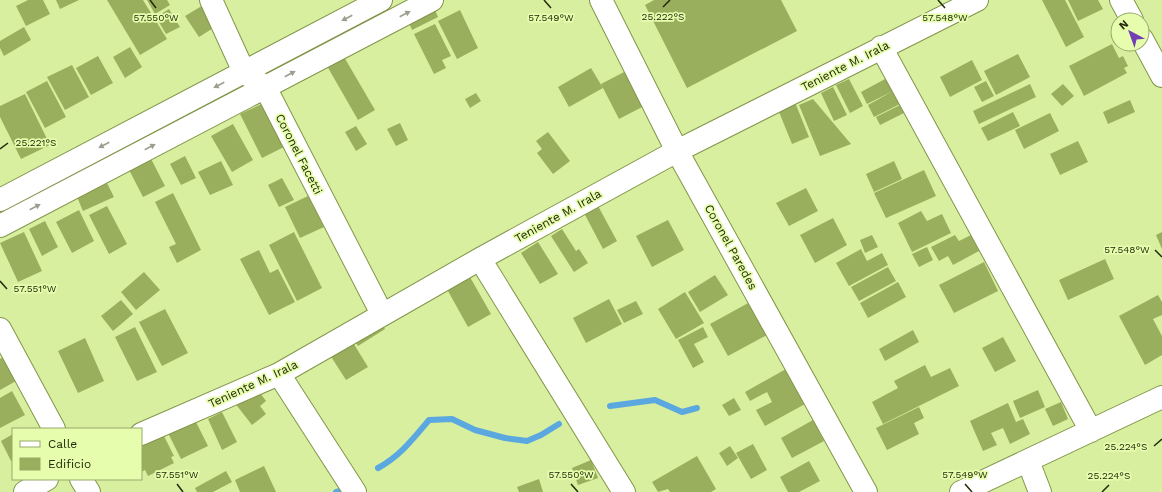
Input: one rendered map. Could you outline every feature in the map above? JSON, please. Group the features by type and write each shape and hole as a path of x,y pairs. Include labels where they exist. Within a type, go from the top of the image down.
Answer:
{"street":[{"name":"Coronel Facetti","path":"211,0 244,72 265,87 382,314"},
{"path":"0,200 381,0"},
{"path":"0,226 432,0"},
{"name":"Coronel Paredes","path":"601,0 678,151 866,492"},
{"name":"Teniente M. Irala","path":"142,434 279,374 480,259 678,151 881,47 977,0"},
{"path":"1121,0 1128,12"},
{"path":"881,47 1091,431"},
{"path":"1149,52 1162,76"},
{"path":"480,259 624,492"},
{"path":"0,329 53,428"},
{"path":"279,374 355,492"},
{"path":"961,492 1162,397"},
{"path":"1028,460 1040,492"},
{"path":"25,492 45,480"},
{"path":"83,480 90,492"}],"building":[{"path":"28,0 43,0 50,14 26,26 16,6"},
{"path":"56,0 79,0 60,9"},
{"path":"107,0 143,0 167,39 140,55"},
{"path":"147,0 167,0 170,5 155,14"},
{"path":"654,0 781,0 797,31 687,88 645,5"},
{"path":"1042,0 1065,0 1084,37 1066,47"},
{"path":"1068,0 1098,0 1103,9 1078,21"},
{"path":"432,3 438,17 412,30 406,16"},
{"path":"205,4 218,25 199,37 185,16"},
{"path":"169,9 180,27 166,34 156,17"},
{"path":"460,10 478,48 457,59 438,21"},
{"path":"435,24 451,56 442,60 446,68 434,74 414,34"},
{"path":"24,27 31,40 4,56 0,48 0,41"},
{"path":"1110,45 1110,52 1116,52 1119,58 1123,56 1128,66 1124,68 1127,73 1084,96 1069,66"},
{"path":"130,47 142,67 125,78 113,57"},
{"path":"340,50 375,110 358,120 323,59"},
{"path":"1018,54 1030,77 996,95 984,71"},
{"path":"98,56 113,83 91,95 76,68"},
{"path":"972,60 982,80 950,97 940,77"},
{"path":"72,65 89,97 65,110 47,77"},
{"path":"591,68 603,88 569,107 558,87"},
{"path":"628,70 646,105 619,119 601,84"},
{"path":"887,78 893,91 867,104 861,92"},
{"path":"849,79 863,106 850,113 836,85"},
{"path":"47,81 66,117 45,128 26,92"},
{"path":"986,81 994,96 982,102 974,87"},
{"path":"1030,84 1036,97 979,124 973,111"},
{"path":"1063,84 1074,96 1062,106 1051,94"},
{"path":"833,87 847,115 834,121 821,93"},
{"path":"893,91 900,104 874,117 868,105"},
{"path":"476,93 481,101 470,108 465,99"},
{"path":"25,94 50,145 21,159 0,117 0,106"},
{"path":"792,95 809,137 792,144 775,102"},
{"path":"813,99 851,144 820,156 799,105"},
{"path":"1130,100 1135,112 1108,124 1103,112"},
{"path":"264,103 286,146 262,158 240,114"},
{"path":"900,105 904,113 880,125 876,117"},
{"path":"1013,112 1020,126 988,141 981,128"},
{"path":"1050,113 1059,131 1024,149 1015,130"},
{"path":"400,123 408,140 396,146 387,129"},
{"path":"233,124 253,160 232,172 211,136"},
{"path":"356,126 367,144 356,151 345,132"},
{"path":"548,132 570,161 553,174 537,153 542,149 536,141"},
{"path":"1078,141 1088,162 1060,175 1050,154"},
{"path":"147,151 165,186 143,197 125,162"},
{"path":"185,156 196,178 181,185 170,164"},
{"path":"221,161 233,185 210,195 198,172"},
{"path":"894,161 902,179 874,192 866,174"},
{"path":"924,170 936,196 886,218 874,193"},
{"path":"282,178 294,200 279,207 268,185"},
{"path":"107,183 114,197 83,211 77,197"},
{"path":"806,188 818,211 789,226 776,203"},
{"path":"173,193 201,250 177,263 169,247 176,244 155,202"},
{"path":"308,196 324,227 300,238 285,207"},
{"path":"597,204 617,241 603,249 583,211"},
{"path":"107,206 127,244 109,254 89,215"},
{"path":"79,210 94,241 72,253 56,222"},
{"path":"921,211 927,221 942,214 951,233 912,252 898,223"},
{"path":"833,218 847,245 815,263 800,235"},
{"path":"668,220 684,250 652,267 636,236"},
{"path":"45,221 58,247 42,256 29,229"},
{"path":"562,229 576,251 579,249 588,263 574,272 551,236"},
{"path":"24,232 42,271 18,282 0,243"},
{"path":"294,232 322,288 297,301 269,245"},
{"path":"1162,232 1162,249 1156,235"},
{"path":"872,235 878,247 865,253 860,240"},
{"path":"955,235 959,241 971,235 979,251 953,265 948,256 939,261 931,247"},
{"path":"538,242 558,274 540,284 521,253"},
{"path":"927,247 933,260 919,267 912,254"},
{"path":"861,249 867,261 882,253 888,265 849,286 836,263"},
{"path":"259,250 270,273 278,269 295,302 269,315 240,259"},
{"path":"1105,259 1114,279 1068,300 1059,280"},
{"path":"984,262 998,291 954,313 939,285"},
{"path":"888,267 896,281 859,301 851,287"},
{"path":"466,270 491,314 468,327 443,282"},
{"path":"144,272 160,290 136,310 121,292"},
{"path":"715,275 728,295 700,312 688,292"},
{"path":"898,282 906,297 868,318 860,303"},
{"path":"685,292 704,323 676,339 658,309"},
{"path":"1158,295 1162,302 1162,315 1153,319 1162,336 1162,355 1145,365 1119,316"},
{"path":"609,299 622,324 586,343 573,318"},
{"path":"121,300 133,314 113,331 101,316"},
{"path":"636,301 643,314 624,323 617,310"},
{"path":"750,302 767,335 728,356 710,324"},
{"path":"165,309 188,353 162,366 139,322"},
{"path":"379,319 385,329 358,346 352,336"},
{"path":"135,327 157,372 137,381 115,337"},
{"path":"703,327 708,337 694,344 704,362 693,368 678,340"},
{"path":"913,330 919,342 885,361 879,349"},
{"path":"1003,337 1016,361 995,372 982,348"},
{"path":"85,338 104,381 78,393 58,351"},
{"path":"352,341 368,367 346,380 330,355"},
{"path":"3,357 16,381 0,390 0,359"},
{"path":"925,365 931,377 950,368 959,386 883,424 872,402 898,388 894,381"},
{"path":"786,369 805,404 765,426 756,410 772,402 767,392 750,401 745,392"},
{"path":"255,386 266,401 260,406 266,414 252,425 234,402"},
{"path":"1038,390 1045,407 1020,418 1013,401"},
{"path":"12,391 25,415 0,428 0,398"},
{"path":"734,398 741,410 729,416 722,405"},
{"path":"1061,402 1068,419 1053,426 1045,409"},
{"path":"1008,403 1016,422 1023,419 1030,434 1010,444 1003,428 991,433 997,445 983,451 970,421"},
{"path":"919,407 924,418 914,423 919,434 887,450 876,428"},
{"path":"222,412 237,442 222,450 208,419"},
{"path":"195,420 208,446 181,459 168,433"},
{"path":"813,420 824,441 792,458 781,438"},
{"path":"163,434 174,456 171,457 174,463 148,476 145,470 142,472 142,444"},
{"path":"12,435 12,460 11,461 1,441"},
{"path":"753,444 767,470 751,479 736,453"},
{"path":"730,446 738,458 727,466 719,453"},
{"path":"697,456 716,489 711,492 670,492 668,489 658,492 652,482"},
{"path":"591,460 598,478 578,485 572,468"},
{"path":"809,461 820,481 799,492 788,492 780,477"},
{"path":"264,466 276,492 240,492 235,480"},
{"path":"226,471 232,482 213,492 197,492 195,488"},
{"path":"539,479 543,492 519,492 517,487"}],"waterway":[{"path":"610,406 655,400 682,412 697,408"},
{"path":"378,468 400,453 429,420 452,419 475,430 505,438 527,441 541,435 559,424"}]}
